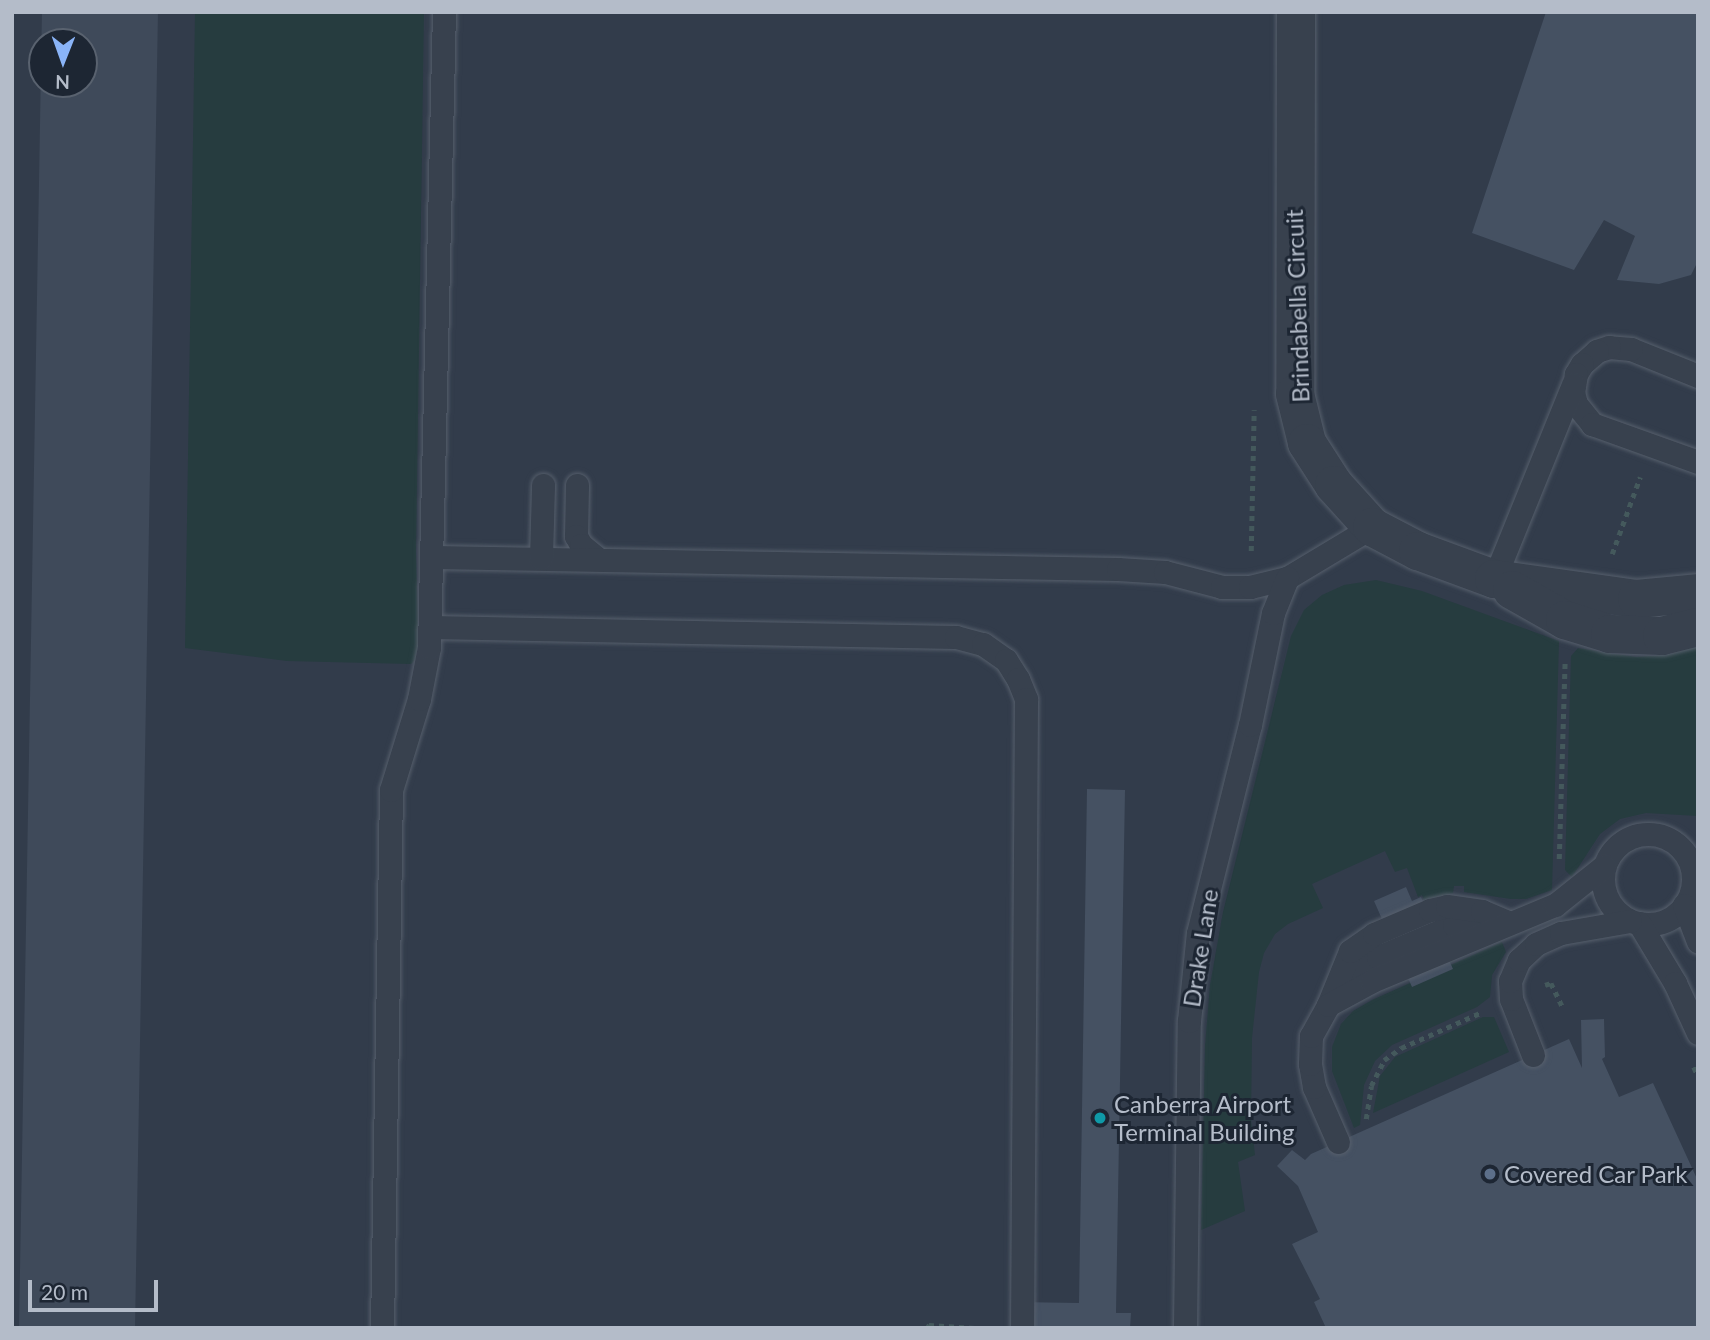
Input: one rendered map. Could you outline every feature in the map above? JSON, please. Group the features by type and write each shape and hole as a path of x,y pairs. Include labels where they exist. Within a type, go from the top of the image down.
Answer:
{"street":[{"name":"Brindabella Circuit","path":"1296,12 1295,394 1307,443 1334,485 1373,527 1418,551 1494,579 1565,620 1596,631 1644,637 1679,634 1698,627"},
{"name":"Brindabella Circuit","path":"1494,579 1637,599 1698,593"}],"lane":[{"path":"382,1328 391,790 419,699 430,627 444,12"},
{"path":"1494,579 1586,358 1609,347 1631,349 1698,376"},
{"path":"1574,383 1576,404 1592,424 1698,463"},
{"path":"541,558 543,485"},
{"path":"577,485 576,536 581,545 598,559"},
{"path":"433,557 1138,570 1165,572 1236,588 1265,585 1287,578 1373,527"},
{"name":"Drake Lane","path":"1185,1328 1189,1021 1198,933 1250,725 1273,614 1287,578"},
{"path":"430,627 956,637 983,644 1006,660 1026,699 1022,1328"},
{"path":"1328,1004 1372,981 1561,901 1604,866 1616,847 1636,835 1651,834 1666,838 1693,856 1693,883 1678,913 1659,923 1635,922 1561,933 1536,944 1522,955 1512,975 1510,996 1533,1055"},
{"path":"1604,866 1602,879 1610,904 1635,922 1675,983 1698,1033"},
{"path":"1684,905 1698,941"},
{"path":"1338,1142 1314,1087 1310,1065 1311,1037 1350,951 1374,934 1430,909 1447,906 1482,911 1510,923"}],"path":[{"path":"1609,562 1651,446"},
{"path":"1559,861 1565,654"},
{"path":"1547,974 1562,1006"},
{"path":"1540,987 1551,983"},
{"path":"1364,1130 1371,1086 1384,1060 1425,1036 1492,1007"},
{"path":"1689,1056 1698,1076"},
{"path":"927,1328 929,1325 975,1328"}],"shaded area":[{"path":"12,12 1698,12 1698,1328 12,1328"}],"green space":[{"path":"195,12 424,12 416,552 419,656 411,664 287,661 185,648"},
{"path":"1376,580 1422,591 1559,641 1552,890 1526,899 1511,899 1464,892 1464,886 1454,886 1453,893 1424,900 1422,895 1418,897 1407,868 1395,872 1385,851 1312,884 1323,908 1288,924 1275,934 1264,953 1259,972 1252,1038 1251,1119 1255,1155 1238,1162 1245,1211 1201,1230 1205,1046 1210,985 1223,912 1291,636 1304,610 1322,595 1344,585"},
{"path":"1698,646 1698,816 1646,813 1620,819 1600,834 1572,877 1565,870 1571,656 1578,648 1636,657 1666,655"},
{"path":"1502,942 1506,952 1492,975 1490,997 1477,1007 1392,1045 1375,1061 1364,1085 1360,1125 1354,1128 1332,1071 1332,1047 1341,1024 1353,1011 1372,1000"},
{"path":"1483,1017 1494,1017 1509,1052 1373,1113 1380,1076 1395,1057"}],"building":[{"path":"1546,12 1698,12 1698,261 1691,275 1659,284 1617,280 1635,236 1604,220 1574,270 1472,233"},
{"name":"Canberra Airport Terminal Building","path":"1087,789 1125,790 1116,1313 1131,1313 1130,1328 1011,1328 1012,1302 1079,1303"},
{"path":"1406,887 1412,901 1421,897 1453,969 1412,987 1374,901"},
{"name":"Covered Car Park","path":"1604,1019 1605,1057 1602,1059 1619,1097 1653,1083 1698,1181 1698,1328 1326,1328 1314,1302 1320,1299 1292,1244 1318,1232 1298,1186 1277,1166 1292,1150 1305,1160 1311,1154 1569,1039 1582,1068 1581,1020"}],"taxiway":[{"path":"77,1328 100,12"}],"place":[{"name":"Canberra Airport Terminal Building","path":"1100,1118"},
{"name":"Covered Car Park","path":"1490,1174"}]}
